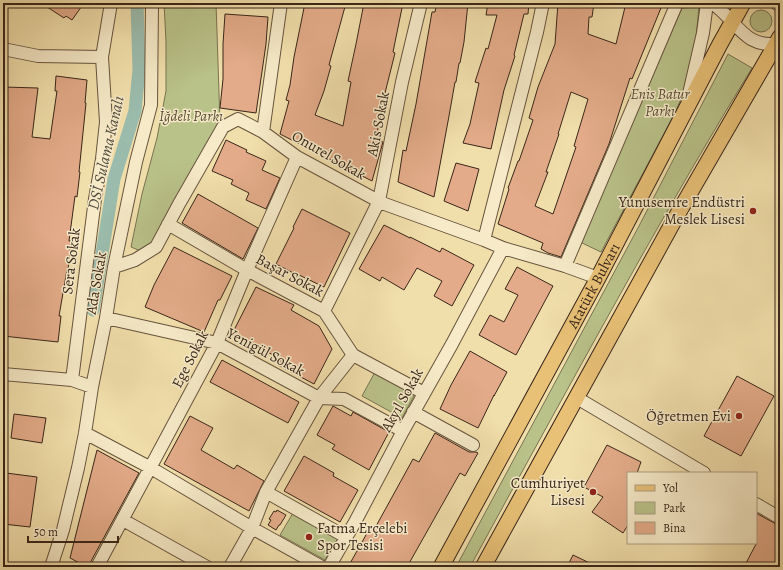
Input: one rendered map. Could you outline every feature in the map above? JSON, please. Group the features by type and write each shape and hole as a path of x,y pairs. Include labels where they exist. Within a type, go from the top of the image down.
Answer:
{"main road":[{"name":"Atatürk Bulvarı","path":"441,567 598,278 720,44 744,3"},
{"path":"483,567 676,217 779,41"}],"street":[{"name":"Sera Sokak","path":"72,380 106,122 102,57 111,3"},
{"name":"Ada Sokak","path":"51,567 63,530 78,468 114,267 136,162 151,105 152,3"},
{"path":"263,132 281,3"},
{"name":"Akis Sokak","path":"324,311 379,201 402,82 420,3"},
{"path":"484,240 543,3"},
{"path":"565,266 676,3"},
{"path":"684,113 703,33 707,3"},
{"path":"712,3 752,40 767,45 779,41"},
{"path":"776,3 780,6"},
{"path":"3,49 38,56 102,57"},
{"name":"Onurel Sokak","path":"114,267 135,260 156,247 223,127 238,119 263,132 297,157 379,201 503,248 565,266 598,278"},
{"name":"Ege Sokak","path":"97,567 217,343 247,270 297,157"},
{"name":"Başar Sokak","path":"168,224 247,270 324,311 353,355 424,393"},
{"name":"Akyıl Sokak","path":"329,567 355,522 413,412 503,248"},
{"name":"Yenigül Sokak","path":"106,318 217,343 319,398 344,399 403,431"},
{"path":"230,567 252,528 266,492 319,398 353,355"},
{"path":"3,374 72,380 92,388"},
{"path":"576,398 702,472"},
{"path":"413,412 473,445"},
{"path":"85,433 151,468 252,528 322,567"},
{"path":"266,492 346,536"},
{"path":"757,505 780,518"},
{"path":"122,520 207,567"}],"green space":[{"name":"İğdeli Parkı","path":"164,3 216,3 220,123 155,241 143,252 131,247 142,194 157,138 166,91"},
{"name":"Enis Batur Parkı","path":"699,7 695,49 688,81 676,111 601,252 580,242 682,8"},
{"path":"761,10 769,13 772,21 769,29 761,32 753,29 750,21 753,13"},
{"path":"728,54 752,68 693,166 636,266 470,567 456,567 639,226"},
{"path":"375,372 415,394 402,418 362,396"},
{"name":"Fatma Erçelebi Spor Tesisi","path":"293,513 338,538 325,560 280,535"}],"building":[{"path":"41,3 84,3 72,20 66,16 64,18"},
{"path":"305,3 329,5 329,3 346,3 329,65 331,66 315,115 343,126 351,82 348,81 364,3 403,3 393,52 395,53 384,97 376,139 383,142 372,181 280,134 289,101 286,100"},
{"path":"437,3 468,3 464,42 455,82 434,197 398,182 403,150 406,151 416,104 432,12 435,12"},
{"path":"488,3 529,3 528,14 524,14 515,56 504,90 491,149 463,143 470,124 479,83 475,82 486,48 488,49 497,15 486,15"},
{"path":"558,3 594,3 592,17 589,17 588,34 616,44 626,3 663,3 632,79 630,78 609,144 561,257 541,249 543,243 498,224 509,189 508,188 533,120 529,118 538,87 555,44","holes":["571,92 588,99 574,146 576,147 553,214 535,206 548,172 546,172"]},
{"path":"225,14 268,17 266,44 256,113 220,108 223,79"},
{"path":"56,76 87,80 80,172 69,241 71,241 68,270 59,316 61,316 58,342 3,336 3,87 38,88 32,137 50,139 57,91 55,91"},
{"path":"226,140 247,150 246,152 266,161 262,170 280,178 266,209 246,200 249,193 231,184 233,180 212,171"},
{"path":"456,163 479,169 468,211 444,201"},
{"path":"198,194 258,228 243,259 182,223"},
{"path":"302,209 350,233 324,287 276,264"},
{"path":"384,225 440,252 442,248 474,265 452,306 434,296 442,281 417,268 404,290 382,277 380,281 359,269"},
{"path":"174,247 232,276 220,300 218,300 204,332 145,307 154,285"},
{"path":"517,267 553,286 516,355 479,335 490,315 504,322 518,295 505,289"},
{"path":"256,287 294,305 291,310 319,326 332,349 314,384 278,365 281,359 232,334"},
{"path":"470,351 507,372 478,428 440,409 451,385"},
{"path":"222,360 299,402 288,423 210,382"},
{"name":"Öğretmen Evi","path":"737,376 774,396 741,456 704,436"},
{"path":"333,406 351,416 353,412 389,432 369,470 332,449 335,445 317,435"},
{"path":"14,414 46,418 42,443 11,438"},
{"path":"190,416 213,428 201,450 234,469 237,465 264,481 249,511 164,464"},
{"path":"435,433 469,452 478,453 465,476 460,473 407,567 348,567 371,526 375,528 413,459 419,462"},
{"path":"607,445 641,462 637,472 627,472 627,527 623,533 592,512 603,497 584,487"},
{"path":"97,450 139,473 90,563 90,567 87,567 70,558"},
{"path":"304,456 334,473 333,476 358,490 340,522 284,491"},
{"path":"6,473 37,477 30,527 3,524 3,484 6,484"},
{"path":"277,510 286,515 276,530 268,525 271,520 269,519 274,511 276,512"},
{"path":"757,514 780,525 780,567 744,567 757,544"},
{"path":"573,555 598,567 567,567"}],"waterway":[{"name":"DSİ Sulama Kanalı","path":"93,310 114,179 135,111 139,70 137,3"}],"place":[{"name":"Yunusemre Endüstri Meslek Lisesi","path":"753,211"},
{"name":"Öğretmen Evi","path":"739,416"},
{"name":"Cumhuriyet Lisesi","path":"593,492"},
{"name":"Fatma Erçelebi Spor Tesisi","path":"309,537"}]}
